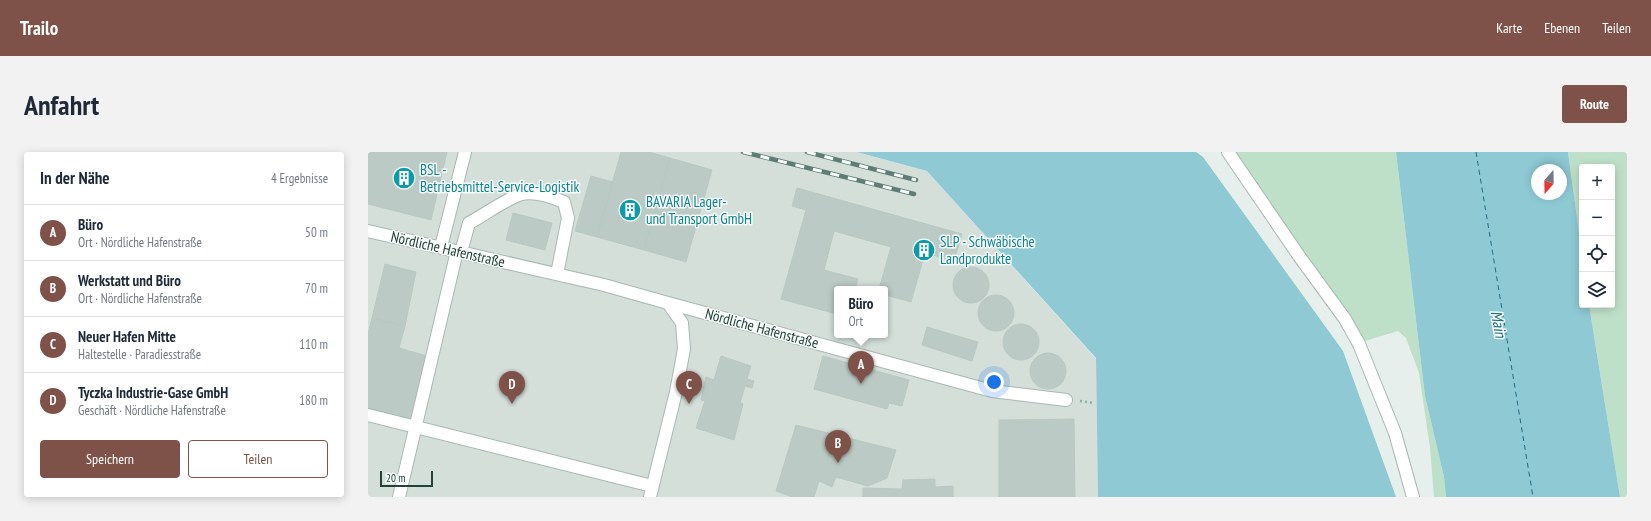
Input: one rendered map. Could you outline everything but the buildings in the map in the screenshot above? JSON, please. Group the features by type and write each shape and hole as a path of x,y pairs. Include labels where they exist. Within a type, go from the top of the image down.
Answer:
{"street":[{"path":"441,247 464,152"},
{"path":"1228,152 1299,256 1345,319 1359,344 1395,433 1413,497"},
{"path":"399,497 459,252 469,223 520,194 547,195 564,202 568,218 557,274"},
{"name":"Nördliche Hafenstraße","path":"368,231 557,274 668,302 992,391 1066,400"},
{"name":"Nördliche Hafenstraße","path":"651,491 676,392 684,348 682,323 668,302"},
{"path":"368,415 651,491"}],"shaded area":[{"path":"368,152 857,152 927,171 1096,359 1098,497 368,497"}],"green space":[{"path":"1234,152 1396,152 1425,396 1444,477 1446,497 1434,497 1430,448 1419,373 1406,338 1398,331 1365,341 1346,310 1298,250"},
{"path":"1568,152 1627,152 1627,497 1620,497 1589,308 1615,308 1615,164 1579,164 1579,232"}],"water":[{"path":"857,152 1196,152 1203,157 1343,351 1396,497 1098,497 1096,358 927,171"},
{"name":"Main","path":"1396,152 1568,152 1579,232 1579,308 1589,308 1620,497 1446,497 1444,477 1425,396"}],"ferry route":[{"path":"1476,152 1533,497"}],"railway":[{"path":"743,152 914,194"},
{"path":"807,152 916,180"}],"place":[{"name":"BSL - Betriebsmittel-Service-Logistik","path":"404,178"},
{"name":"BAVARIA Lager- und Transport GmbH","path":"630,210"},
{"name":"SLP - Schwäbische Landprodukte","path":"924,250"},
{"name":"Büro","path":"861,384"},
{"name":"Tyczka Industrie-Gase GmbH","path":"512,404"},
{"name":"Neuer Hafen Mitte","path":"689,404"},
{"name":"Werkstatt und Büro","path":"838,463"}]}
